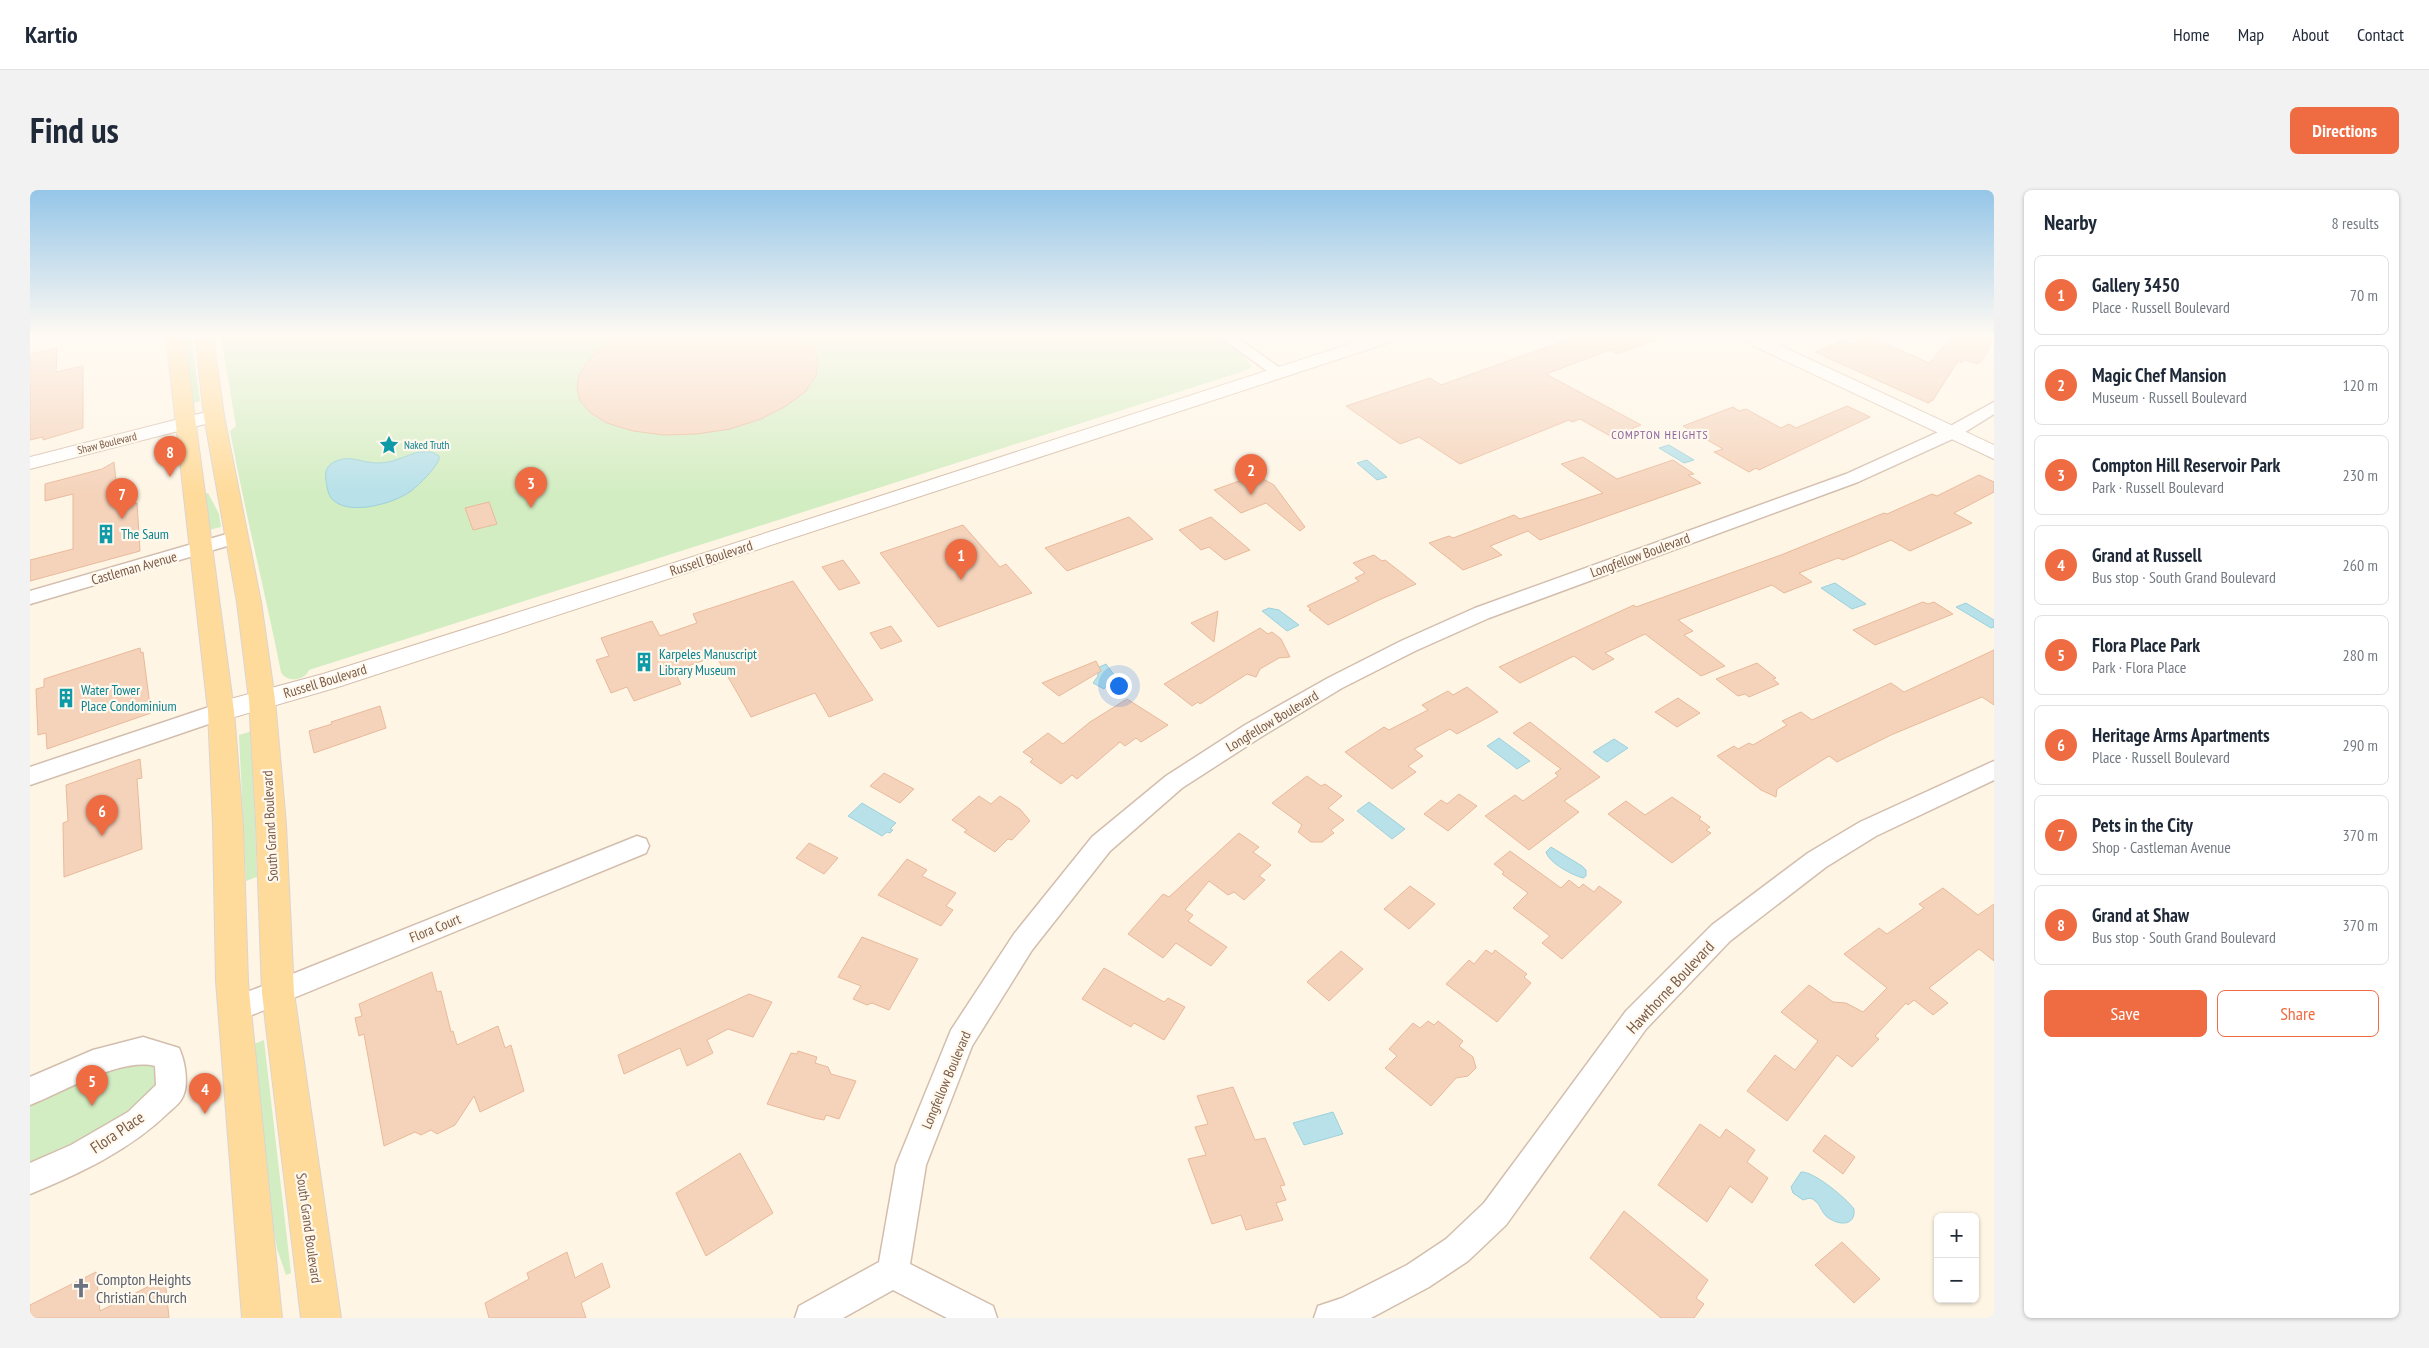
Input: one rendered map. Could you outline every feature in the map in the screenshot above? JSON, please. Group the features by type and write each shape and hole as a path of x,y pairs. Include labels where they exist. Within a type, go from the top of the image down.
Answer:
{"main road":[{"path":"180,389 221,711 228,825 235,1010 242,1112 262,1318"},
{"name":"South Grand Boulevard","path":"211,389 249,602 262,700 271,824 278,993 321,1318"},
{"name":"Russell Boulevard","path":"221,711 329,681 1232,389"},
{"path":"1857,389 1994,453"},
{"name":"Shaw Boulevard","path":"30,462 214,416"}],"street":[{"name":"Longfellow Boulevard","path":"893,1272 910,1165 961,1039 1023,942 1101,844 1174,782 1253,731 1335,684 1416,642 1482,613 1852,478 1950,433 1994,407"},
{"name":"Castleman Avenue","path":"30,598 237,537"},
{"name":"Russell Boulevard","path":"30,776 221,711"},
{"name":"Hawthorne Boulevard","path":"1330,1318 1347,1313 1418,1276 1457,1250 1495,1214 1636,1020 1721,932 1816,860 1868,828 1994,770"},
{"name":"Flora Court","path":"235,1010 637,846"},
{"name":"Flora Place","path":"30,1090 93,1063 143,1050 169,1058 171,1090 138,1122 82,1155 30,1179"},
{"path":"811,1318 893,1272 981,1318"}],"green space":[{"path":"191,389 198,389 200,401 193,403"},
{"path":"230,389 1189,389 309,670 304,676 295,679 283,676 281,672 230,431 236,426"},
{"path":"208,493 219,514 221,527 209,530 204,494"},
{"path":"252,731 257,877 246,881 239,735"},
{"path":"264,1040 291,1273 286,1275 277,1249 271,1215 254,1044"},
{"path":"169,1058 171,1090 30,1179 30,1091 93,1063"}],"water":[{"path":"1669,445 1694,460 1684,463 1659,448"},
{"path":"418,452 432,452 439,456 439,460 423,481 404,496 383,504 360,508 340,504 332,499 328,491 326,483 327,468 334,462 350,459 383,463"},
{"path":"1367,460 1387,477 1377,480 1357,463"},
{"path":"1835,583 1866,604 1852,609 1821,588"},
{"path":"1966,603 1994,620 1994,627 1991,628 1956,607"},
{"path":"1269,608 1279,610 1299,625 1287,631 1262,611"},
{"path":"1106,664 1114,675 1104,689 1093,683 1098,676 1097,668"},
{"path":"1499,738 1530,761 1517,769 1487,746"},
{"path":"1614,739 1628,748 1607,762 1593,752"},
{"path":"1369,802 1405,829 1392,839 1357,811"},
{"path":"862,803 896,823 890,829 893,830 882,836 848,816"},
{"path":"1551,847 1582,866 1586,870 1586,876 1583,878 1567,871 1551,860 1546,852"},
{"path":"1333,1112 1343,1134 1304,1145 1293,1123"},
{"path":"1801,1172 1814,1176 1830,1186 1845,1199 1854,1209 1852,1219 1849,1222 1840,1223 1830,1219 1814,1200 1810,1198 1803,1200 1793,1193 1791,1187"}],"building":[{"path":"30,389 83,389 83,428 43,440 43,437 30,440"},
{"path":"577,389 807,389 786,406 761,419 730,429 697,434 664,435 633,431 607,423 591,413 580,401"},
{"path":"1398,389 1573,389 1641,425 1612,437 1580,419 1572,422 1569,420 1460,464 1419,437 1400,444 1346,406"},
{"path":"1896,389 1940,389 1933,400 1928,403"},
{"path":"1847,406 1870,417 1759,470 1756,468 1749,472 1714,452 1723,449 1683,426 1733,407 1739,411 1746,409 1781,428 1789,424 1796,428"},
{"path":"1583,457 1617,479 1673,460 1694,474 1688,475 1701,483 1540,540 1528,531 1490,546 1502,555 1463,570 1429,543 1449,536 1453,538 1514,515 1520,519 1603,493 1561,464"},
{"name":"The Saum","path":"114,462 119,508 137,503 140,551 30,581 30,560 73,549 73,494 45,501 45,484 102,469"},
{"path":"1256,475 1274,485 1305,527 1300,531 1266,503 1241,513 1214,490"},
{"path":"1979,475 1994,482 1994,492 1954,513 1972,523 1910,551 1891,540 1843,560 1838,558 1799,573 1812,582 1784,593 1772,585 1678,620 1693,631 1684,635 1725,666 1701,676 1645,634 1605,653 1614,659 1593,670 1574,656 1520,683 1499,667 1634,605 1636,607 1781,555 1884,513 1887,514 1932,494 1937,496"},
{"path":"489,502 497,524 473,530 465,508"},
{"path":"1129,517 1153,539 1067,571 1045,548"},
{"path":"1211,517 1250,550 1225,560 1209,547 1201,550 1179,530"},
{"path":"963,525 1000,567 1006,564 1032,593 938,627 880,553"},
{"path":"1374,555 1382,561 1385,560 1416,584 1328,625 1309,610 1311,609 1307,606 1359,581 1355,578 1365,573 1353,563"},
{"path":"843,560 860,583 839,590 822,567"},
{"path":"793,581 873,700 829,717 815,693 751,717 716,656 674,671 681,684 634,701 627,687 611,693 596,660 609,656 601,638 652,621 660,636 697,623 693,614"},
{"path":"1923,602 1928,604 1934,602 1953,614 1875,645 1853,630"},
{"path":"1218,611 1214,642 1191,623"},
{"path":"891,626 902,641 881,649 870,633"},
{"path":"1260,628 1268,634 1272,632 1281,639 1290,657 1279,658 1260,669 1256,677 1247,674 1200,704 1198,702 1192,706 1164,684"},
{"name":"Water Tower Place Condominium","path":"140,648 141,653 143,652 151,713 47,749 46,733 38,735 36,689 44,687 44,679"},
{"path":"1994,650 1994,705 1982,697 1891,735 1837,762 1829,756 1777,789 1776,797 1761,790 1717,756 1734,746 1738,749 1749,743 1753,745 1787,725 1782,721 1801,712 1812,720 1891,683 1904,692"},
{"path":"1096,661 1101,671 1059,696 1042,683"},
{"path":"1757,663 1776,678 1773,679 1779,684 1749,697 1745,694 1738,696 1716,679"},
{"path":"1467,687 1498,712 1457,734 1450,729 1414,749 1423,756 1408,766 1416,772 1392,789 1345,752 1384,727 1389,730 1428,710 1422,705 1448,691 1453,695"},
{"path":"1678,698 1700,713 1677,727 1655,712"},
{"path":"1127,699 1168,725 1141,742 1136,738 1125,746 1120,742 1077,779 1072,775 1061,784 1030,762 1033,759 1023,752 1048,733 1063,744 1090,722"},
{"path":"380,706 386,728 314,753 309,731"},
{"path":"1530,722 1600,777 1564,801 1579,812 1529,850 1485,816 1515,795 1523,801 1558,776 1555,773 1561,769 1513,733"},
{"path":"140,759 142,778 137,779 142,849 64,877 63,823 68,821 66,785"},
{"path":"884,773 914,789 900,803 870,786"},
{"path":"1307,776 1321,786 1325,784 1342,796 1328,808 1344,820 1331,830 1334,833 1322,842 1311,842 1298,832 1302,825 1272,803"},
{"path":"1459,794 1477,806 1448,831 1424,814 1441,800 1447,804"},
{"path":"979,796 991,804 1000,796 1020,809 1030,821 1012,840 1008,839 995,852 964,832 967,830 952,820"},
{"path":"1672,797 1701,817 1699,819 1710,827 1706,830 1711,833 1672,863 1608,814 1626,801 1645,815"},
{"path":"1239,833 1259,847 1253,852 1271,865 1259,876 1265,880 1244,900 1234,892 1228,895 1209,881 1185,910 1193,915 1188,921 1227,947 1211,966 1176,943 1163,958 1128,934 1163,894 1169,897"},
{"path":"809,843 838,858 824,874 796,858"},
{"path":"1510,851 1561,888 1569,880 1579,888 1583,884 1594,892 1599,886 1622,902 1562,959 1542,943 1550,936 1513,908 1528,893 1502,874 1504,872 1494,864"},
{"path":"907,859 927,870 922,876 956,893 946,906 953,910 941,926 878,895"},
{"path":"1410,886 1435,904 1409,929 1384,909"},
{"path":"1943,888 1978,915 1994,904 1994,961 1979,949 1929,988 1948,1003 1933,1015 1914,1000 1908,1005 1906,1003 1875,1036 1879,1039 1852,1067 1837,1055 1787,1121 1747,1091 1775,1055 1795,1070 1818,1041 1781,1012 1809,985 1833,1002 1846,1003 1863,1012 1887,988 1844,954 1879,928 1887,934 1924,908 1919,904"},
{"path":"862,937 918,959 889,1010 872,1003 867,1005 853,999 861,986 838,977"},
{"path":"1486,950 1492,954 1495,950 1527,974 1524,977 1531,983 1497,1022 1446,984 1469,960 1474,964"},
{"path":"1341,951 1363,969 1329,1001 1307,982"},
{"path":"1104,968 1164,1002 1168,998 1185,1007 1164,1040 1134,1023 1131,1027 1082,999"},
{"path":"432,972 437,992 441,991 451,1032 453,1031 457,1045 498,1026 505,1048 511,1045 524,1091 480,1112 474,1096 455,1125 437,1134 431,1130 421,1135 415,1132 384,1146 364,1034 359,1036 355,1018 362,1016 359,1004"},
{"path":"749,994 772,1002 753,1037 728,1029 707,1040 713,1053 687,1066 680,1048 624,1074 618,1055"},
{"path":"1428,1021 1434,1025 1438,1021 1463,1041 1459,1046 1473,1057 1476,1068 1468,1076 1456,1078 1431,1106 1385,1068 1397,1056 1389,1049 1413,1023 1420,1028"},
{"path":"798,1051 817,1057 815,1063 828,1067 831,1074 856,1081 839,1119 826,1115 824,1120 814,1118 767,1104 791,1053 797,1054"},
{"path":"1233,1087 1255,1140 1265,1138 1285,1185 1280,1186 1286,1200 1276,1203 1283,1220 1246,1230 1241,1215 1212,1224 1188,1159 1206,1155 1195,1127 1208,1124 1197,1096"},
{"path":"1700,1124 1720,1138 1726,1129 1755,1150 1747,1162 1768,1178 1752,1203 1730,1186 1707,1222 1658,1185"},
{"path":"1825,1135 1855,1157 1843,1174 1813,1151"},
{"path":"740,1153 773,1213 706,1256 676,1193"},
{"path":"1624,1211 1708,1280 1696,1298 1704,1304 1694,1318 1661,1318 1590,1258"},
{"path":"1842,1242 1880,1279 1854,1303 1815,1265"},
{"path":"567,1252 575,1278 602,1263 610,1287 581,1303 586,1318 489,1318 485,1303 529,1279 527,1273"},
{"name":"Compton Heights Christian Church","path":"96,1272 100,1311 165,1278 169,1318 30,1318 30,1305"}],"place":[{"name":"Naked Truth","path":"389,445"},
{"name":"Grand at Shaw","path":"170,477"},
{"name":"Magic Chef Mansion","path":"1251,495"},
{"name":"Compton Hill Reservoir Park","path":"531,508"},
{"name":"Pets in the City","path":"122,519"},
{"name":"The Saum","path":"106,534"},
{"name":"Gallery 3450","path":"961,580"},
{"name":"Karpeles Manuscript Library Museum","path":"644,662"},
{"name":"Water Tower Place Condominium","path":"66,698"},
{"name":"Heritage Arms Apartments","path":"102,836"},
{"name":"Flora Place Park","path":"92,1106"},
{"name":"Grand at Russell","path":"205,1114"},
{"name":"Compton Heights Christian Church","path":"81,1288"}],"district":[{"name":"COMPTON HEIGHTS","path":"1660,435"}]}
